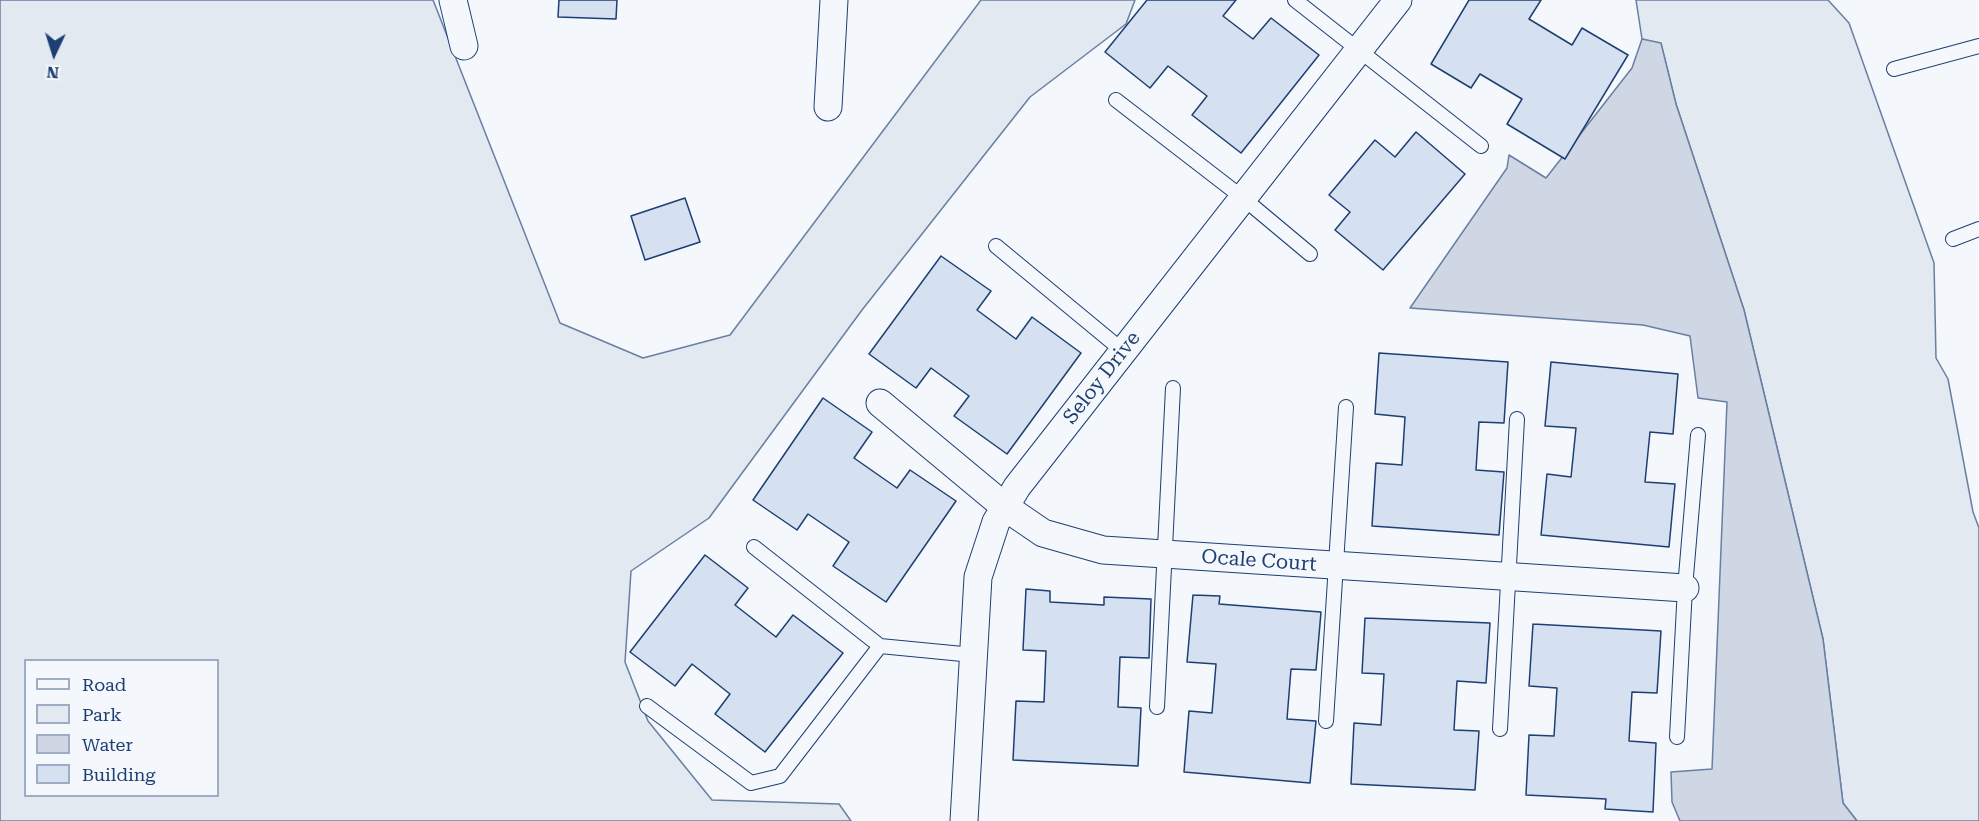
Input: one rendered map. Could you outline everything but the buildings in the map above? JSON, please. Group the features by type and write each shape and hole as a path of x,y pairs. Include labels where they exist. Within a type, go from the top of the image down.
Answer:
{"street":[{"path":"453,0 464,46"},
{"path":"828,107 834,0"},
{"name":"Seloy Drive","path":"964,821 978,577 996,522 1017,487 1398,0"},
{"name":"Ocale Court","path":"880,403 1005,507 1043,533 1071,543 1103,550 1685,588"}],"lane":[{"path":"1295,0 1481,146"},
{"path":"1894,69 1979,46"},
{"path":"1116,100 1243,198 1310,254"},
{"path":"1953,239 1979,229"},
{"path":"996,246 1123,351"},
{"path":"1157,707 1173,388"},
{"path":"1326,722 1346,407"},
{"path":"1500,729 1517,419"},
{"path":"1677,736 1685,588 1698,435"},
{"path":"754,547 880,646 973,655"},
{"path":"647,706 751,783 780,776 880,646"}],"green space":[{"path":"0,0 433,0 560,323 643,358 730,335 981,0 1135,0 1126,24 1030,97 862,310 709,518 631,571 625,662 648,721 712,800 839,804 851,821 0,821"},
{"path":"1636,0 1828,0 1849,23 1934,263 1936,358 1948,379 1973,512 1979,528 1979,821 1857,821 1843,803 1823,639 1744,310 1676,104 1661,44 1642,39"}],"water":[{"path":"1642,39 1661,43 1676,104 1744,310 1823,639 1843,803 1857,821 1680,821 1672,802 1671,772 1712,769 1727,402 1698,398 1690,336 1643,325 1410,308 1507,168 1509,155 1546,178 1632,68"}]}
